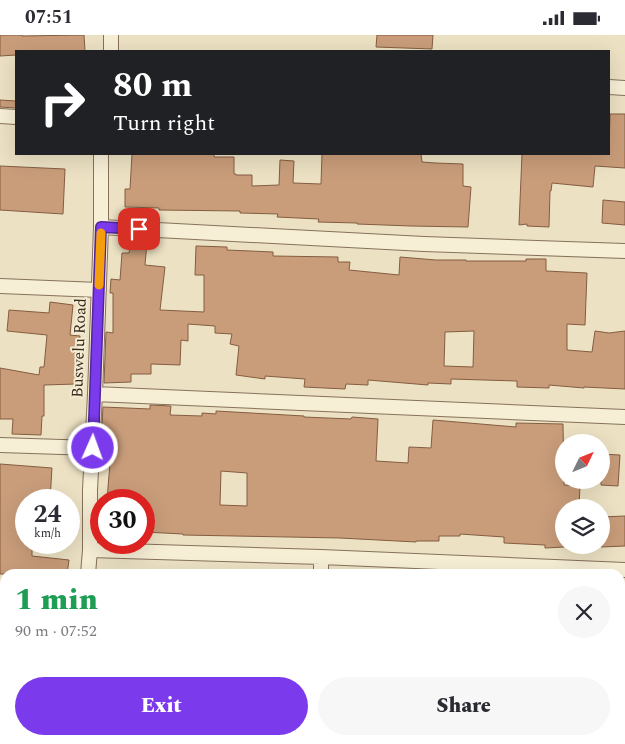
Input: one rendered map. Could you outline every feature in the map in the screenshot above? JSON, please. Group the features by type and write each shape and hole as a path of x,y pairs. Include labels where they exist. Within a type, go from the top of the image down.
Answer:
{"street":[{"path":"111,35 111,50"},
{"path":"610,87 625,88"},
{"path":"0,116 15,117"},
{"name":"Buswelu Road","path":"90,489 99,290 102,155"},
{"path":"101,227 424,244 625,251"},
{"path":"0,286 99,290"},
{"path":"95,394 625,417"},
{"path":"0,445 93,448"},
{"name":"Buswelu Road","path":"88,569 90,550"},
{"path":"155,552 602,569"},
{"path":"321,557 321,569"}],"building":[{"path":"0,35 84,35 85,50 15,50 15,55 0,56"},
{"path":"377,35 433,35 432,49 376,47"},
{"path":"0,100 15,101 15,108 0,107"},
{"path":"610,114 625,114 625,168 595,166 593,187 552,183 549,227 527,226 527,224 519,225 522,155 610,155"},
{"path":"132,155 214,155 214,157 234,157 234,174 252,175 252,186 279,185 280,160 294,161 293,183 321,184 322,155 421,155 422,162 463,164 463,186 471,187 468,227 318,222 319,219 277,217 278,214 240,213 240,211 159,210 159,208 125,207 125,189 130,189"},
{"path":"0,166 65,169 63,214 0,210"},
{"path":"603,200 625,202 625,225 602,223"},
{"path":"131,240 147,242 145,265 165,267 160,310 204,312 204,275 195,275 196,246 227,247 227,250 273,252 273,256 338,257 338,262 350,262 349,270 399,275 400,257 466,261 546,259 546,271 587,273 585,325 567,324 567,350 592,352 595,331 609,333 625,331 625,389 549,385 549,388 517,387 517,381 451,379 451,384 428,383 428,385 368,380 368,385 346,384 345,389 304,387 305,379 265,376 265,379 236,375 239,346 230,344 232,334 215,333 215,326 188,324 188,341 181,340 180,365 151,364 151,374 131,374 131,382 104,383 106,332 113,333 113,293 110,293 111,279 120,280 122,253 129,253","holes":["474,331 473,367 444,366 445,332"]},
{"path":"50,302 73,305 70,335 80,336 76,384 44,385 44,416 42,416 41,435 12,434 13,419 0,419 0,368 39,375 40,367 44,367 47,335 7,331 9,310 49,313"},
{"path":"150,405 171,406 170,415 202,416 202,413 216,414 216,411 304,417 378,419 376,461 408,463 409,447 431,448 433,420 516,427 516,423 563,424 563,434 555,434 555,489 580,489 579,499 555,499 555,547 545,548 545,545 504,543 504,537 460,534 460,536 439,536 439,541 416,542 155,533 155,489 108,489 110,446 101,445 103,407 150,409","holes":["221,471 247,473 247,506 220,505"]},
{"path":"610,454 620,455 618,486 610,486"},
{"path":"0,464 52,468 51,489 15,489 15,554 32,554 32,556 69,560 68,569 0,569"},
{"path":"625,516 625,546 610,547 610,517"}],"slow traffic":[{"path":"99,285 101,233"}],"route":[{"path":"93,448 101,227 139,229"}]}
